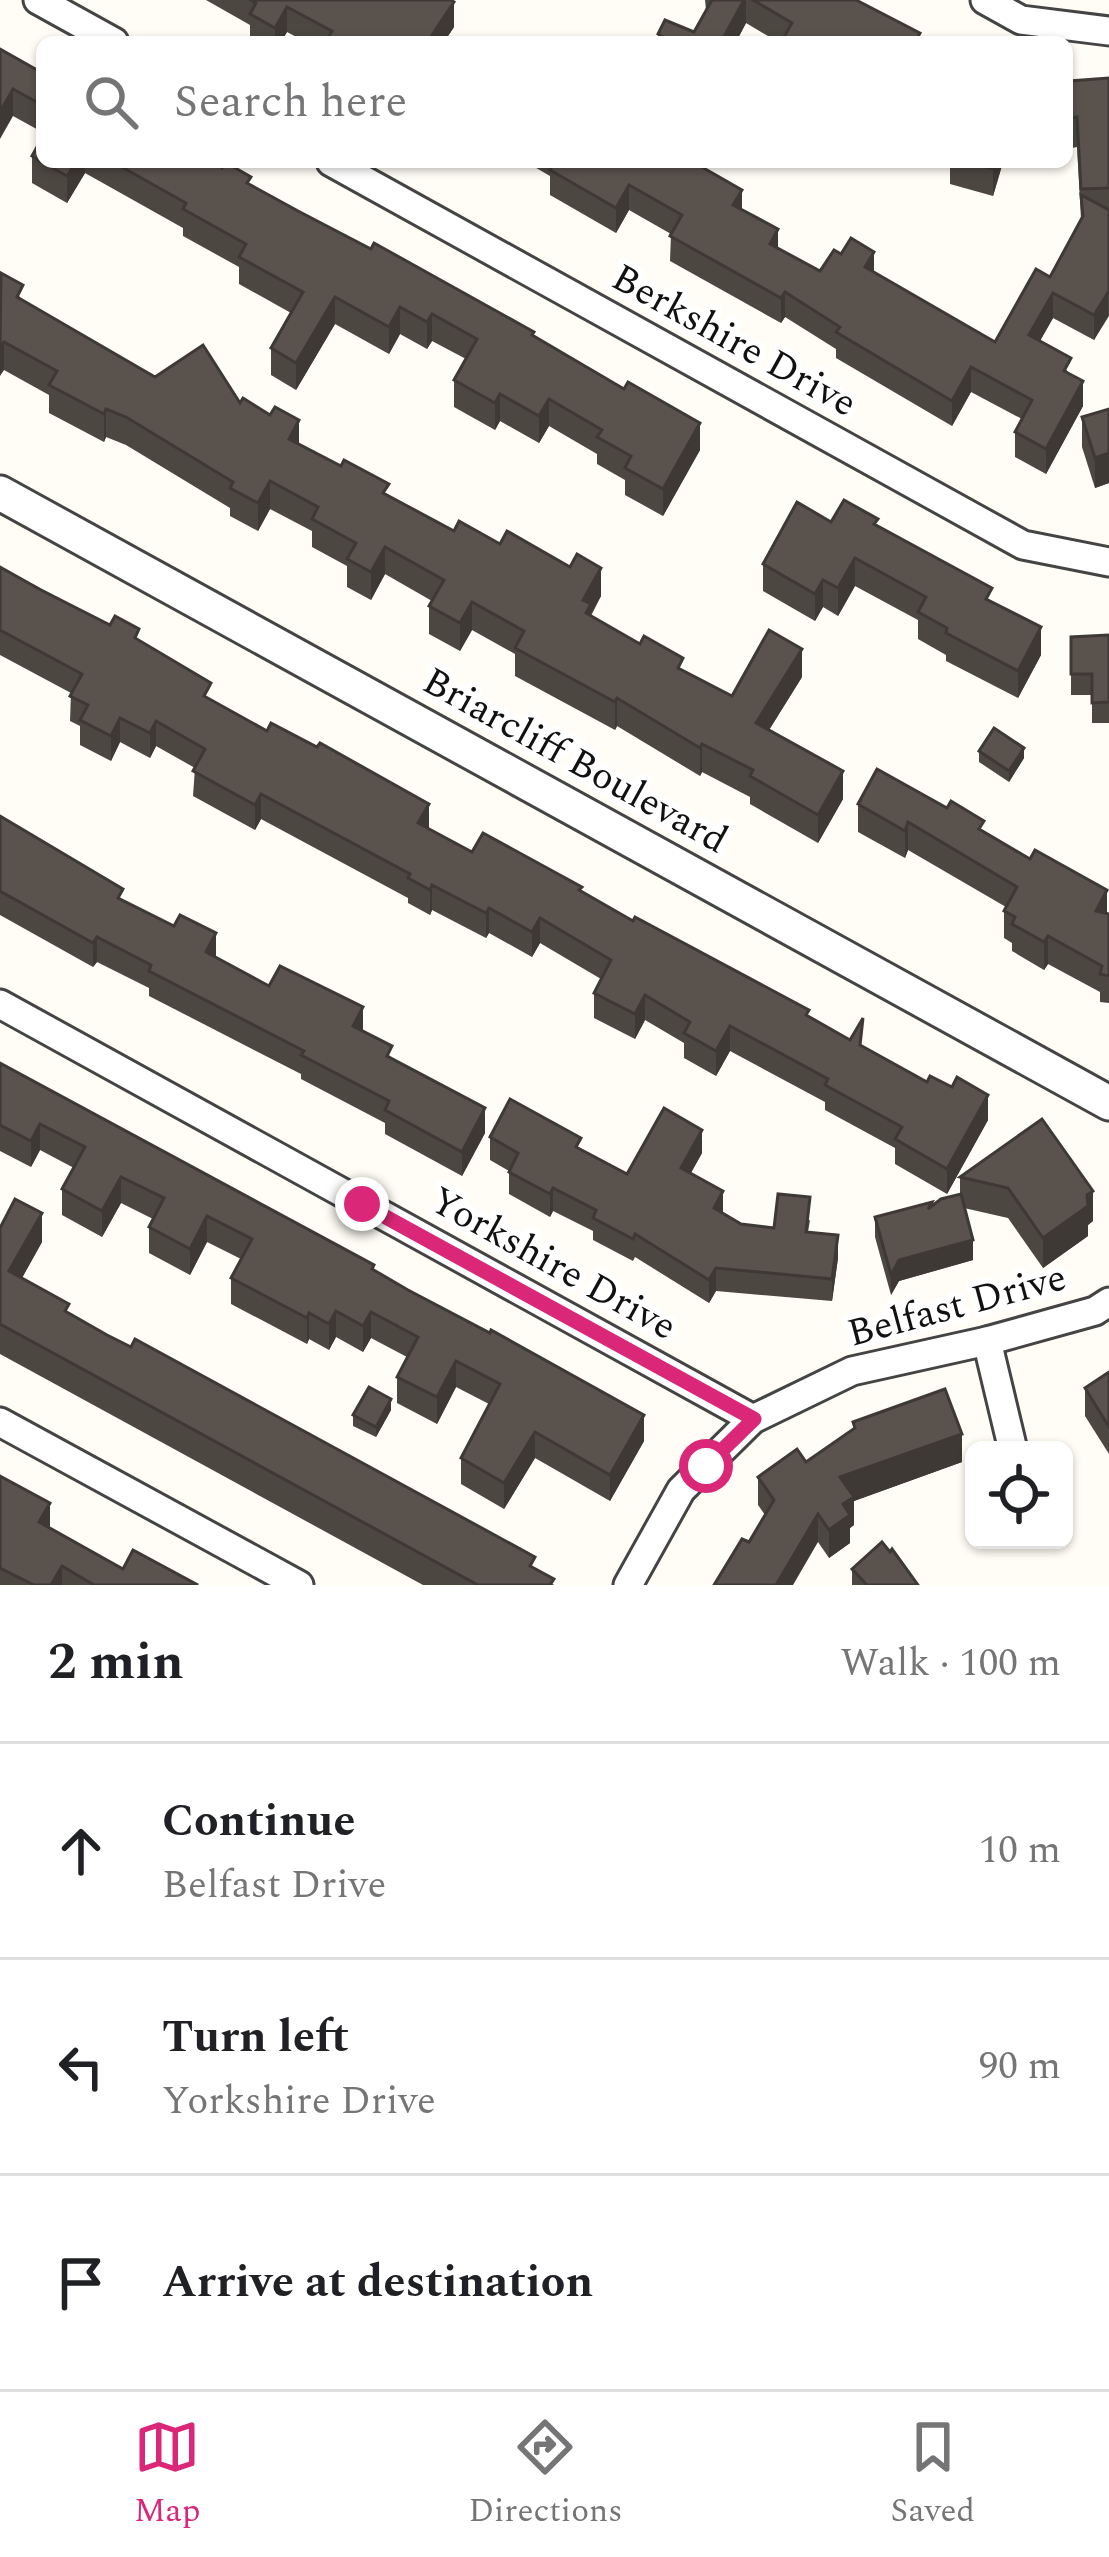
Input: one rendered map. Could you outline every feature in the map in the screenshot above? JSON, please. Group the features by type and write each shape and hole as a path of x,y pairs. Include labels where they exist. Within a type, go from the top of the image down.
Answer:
{"street":[{"path":"38,0 103,36"},
{"path":"985,0 1021,20 1109,32"},
{"name":"Berkshire Drive","path":"342,168 1023,545 1109,562"},
{"name":"Briarcliff Boulevard","path":"0,493 1109,1103"},
{"name":"Yorkshire Drive","path":"0,1004 754,1419"},
{"name":"Belfast Drive","path":"628,1585 682,1490 754,1419 852,1371 987,1341 1095,1311 1109,1302"},
{"path":"987,1341 1011,1441"},
{"path":"0,1422 299,1585"}],"building":[{"path":"251,0 454,2 434,36 329,36 332,31 287,7 275,28 250,14 256,3"},
{"path":"712,0 744,0 724,36 658,34 665,20 694,32"},
{"path":"753,0 856,0 920,33 784,36 792,23"},
{"path":"0,49 36,69 36,102 13,89 0,112"},
{"path":"1109,78 1109,188 1081,189 1073,81"},
{"path":"124,168 235,168 251,177 247,183 371,249 374,243 534,332 532,335 624,389 628,382 700,423 663,489 625,468 631,456 597,437 602,430 549,399 539,416 500,394 495,403 454,380 477,339 432,314 427,322 400,307 389,327 335,297 296,363 271,348 303,292 239,257 246,244 183,209 186,203"},
{"path":"704,168 742,190 733,205 778,229 770,244 820,271 834,250 841,254 851,238 874,252 865,267 995,342 1036,269 1050,277 1083,216 1081,195 1109,210 1109,291 1094,315 1053,293 1029,335 1071,358 1064,371 1083,381 1046,449 1015,432 1032,400 971,367 952,401 836,332 840,327 785,292 781,298 670,236 682,215 629,185 616,208 550,170"},
{"path":"1,273 23,285 17,297 155,377 203,345 240,403 243,398 270,415 275,407 299,420 289,439 389,484 383,493 454,531 459,521 500,544 507,531 570,567 577,554 601,568 583,600 591,604 586,613 640,644 644,636 683,658 678,668 732,696 769,630 802,649 756,723 843,771 818,815 750,776 753,770 702,744 700,748 617,698 615,702 515,648 524,631 472,602 460,623 429,606 444,580 385,547 371,572 347,559 356,543 312,519 318,507 270,481 258,503 230,488 233,482 126,417 106,409 104,414 49,385 57,371 4,342 0,348"},
{"path":"1109,409 1109,453 1095,458 1082,417"},
{"path":"844,500 878,519 874,524 992,588 986,599 1041,627 1018,671 946,633 947,628 918,612 926,597 855,558 838,588 823,580 815,594 763,564 797,502 831,522"},
{"path":"0,567 110,625 115,616 139,629 135,638 211,683 204,696 267,731 271,723 317,747 320,743 429,804 418,823 472,852 483,833 633,921 635,917 809,1010 806,1015 850,1040 863,1018 860,1045 927,1082 930,1076 952,1087 957,1077 988,1095 947,1169 895,1139 902,1127 825,1085 828,1079 730,1026 716,1051 684,1033 690,1022 645,995 635,1014 594,993 611,960 540,918 532,932 489,908 486,913 432,885 430,890 408,878 410,874 261,794 255,805 193,771 205,749 156,721 150,733 120,718 111,736 80,720 88,705 70,696 82,674 0,630"},
{"path":"1109,635 1109,702 1092,703 1092,674 1071,674 1071,637"},
{"path":"994,728 1024,748 1009,771 979,751"},
{"path":"877,769 947,808 951,801 984,821 979,829 1030,859 1035,850 1107,890 1096,911 1109,914 1109,976 1100,974 1102,966 1048,936 1044,942 1012,924 1015,917 1004,911 1017,887 908,822 905,831 858,804"},
{"path":"0,816 123,889 118,898 174,926 180,915 216,933 206,952 269,986 280,966 363,1007 353,1026 392,1046 387,1056 485,1108 462,1152 385,1110 389,1101 301,1055 304,1051 149,971 151,965 97,937 93,943 0,891"},
{"path":"0,1063 644,1415 610,1475 535,1432 504,1483 461,1458 500,1384 456,1361 437,1397 397,1377 418,1337 371,1312 363,1326 336,1311 329,1324 309,1313 307,1318 231,1278 252,1239 207,1216 190,1249 149,1227 164,1198 121,1177 102,1211 62,1189 85,1147 40,1124 31,1141 0,1125"},
{"path":"510,1099 581,1138 576,1147 627,1174 664,1108 702,1130 681,1168 723,1191 714,1208 741,1224 774,1228 778,1194 810,1197 806,1232 838,1235 832,1279 716,1268 709,1280 635,1234 633,1239 593,1218 596,1210 553,1188 550,1194 509,1172 518,1153 490,1137"},
{"path":"1042,1119 1093,1191 1087,1195 1088,1206 1043,1238 1008,1188 960,1177"},
{"path":"961,1194 973,1240 899,1260 891,1275 875,1217 932,1202 928,1209 941,1199"},
{"path":"15,1199 42,1213 9,1271 69,1304 65,1311 107,1335 131,1347 135,1339 535,1557 530,1566 554,1579 550,1585 478,1585 0,1324 0,1228"},
{"path":"1109,1372 1109,1427 1085,1388"},
{"path":"369,1387 391,1399 376,1427 353,1415"},
{"path":"945,1389 962,1434 840,1477 854,1497 843,1504 850,1515 829,1530 818,1514 776,1585 714,1585 742,1539 749,1542 774,1500 758,1477 797,1449 806,1462 855,1428 853,1422"},
{"path":"0,1476 50,1503 39,1522 123,1569 133,1550 198,1585 94,1585 62,1566 51,1585 34,1585 0,1568"},
{"path":"882,1542 918,1585 867,1585 852,1569"}],"route":[{"path":"362,1204 754,1419 706,1466"}]}
